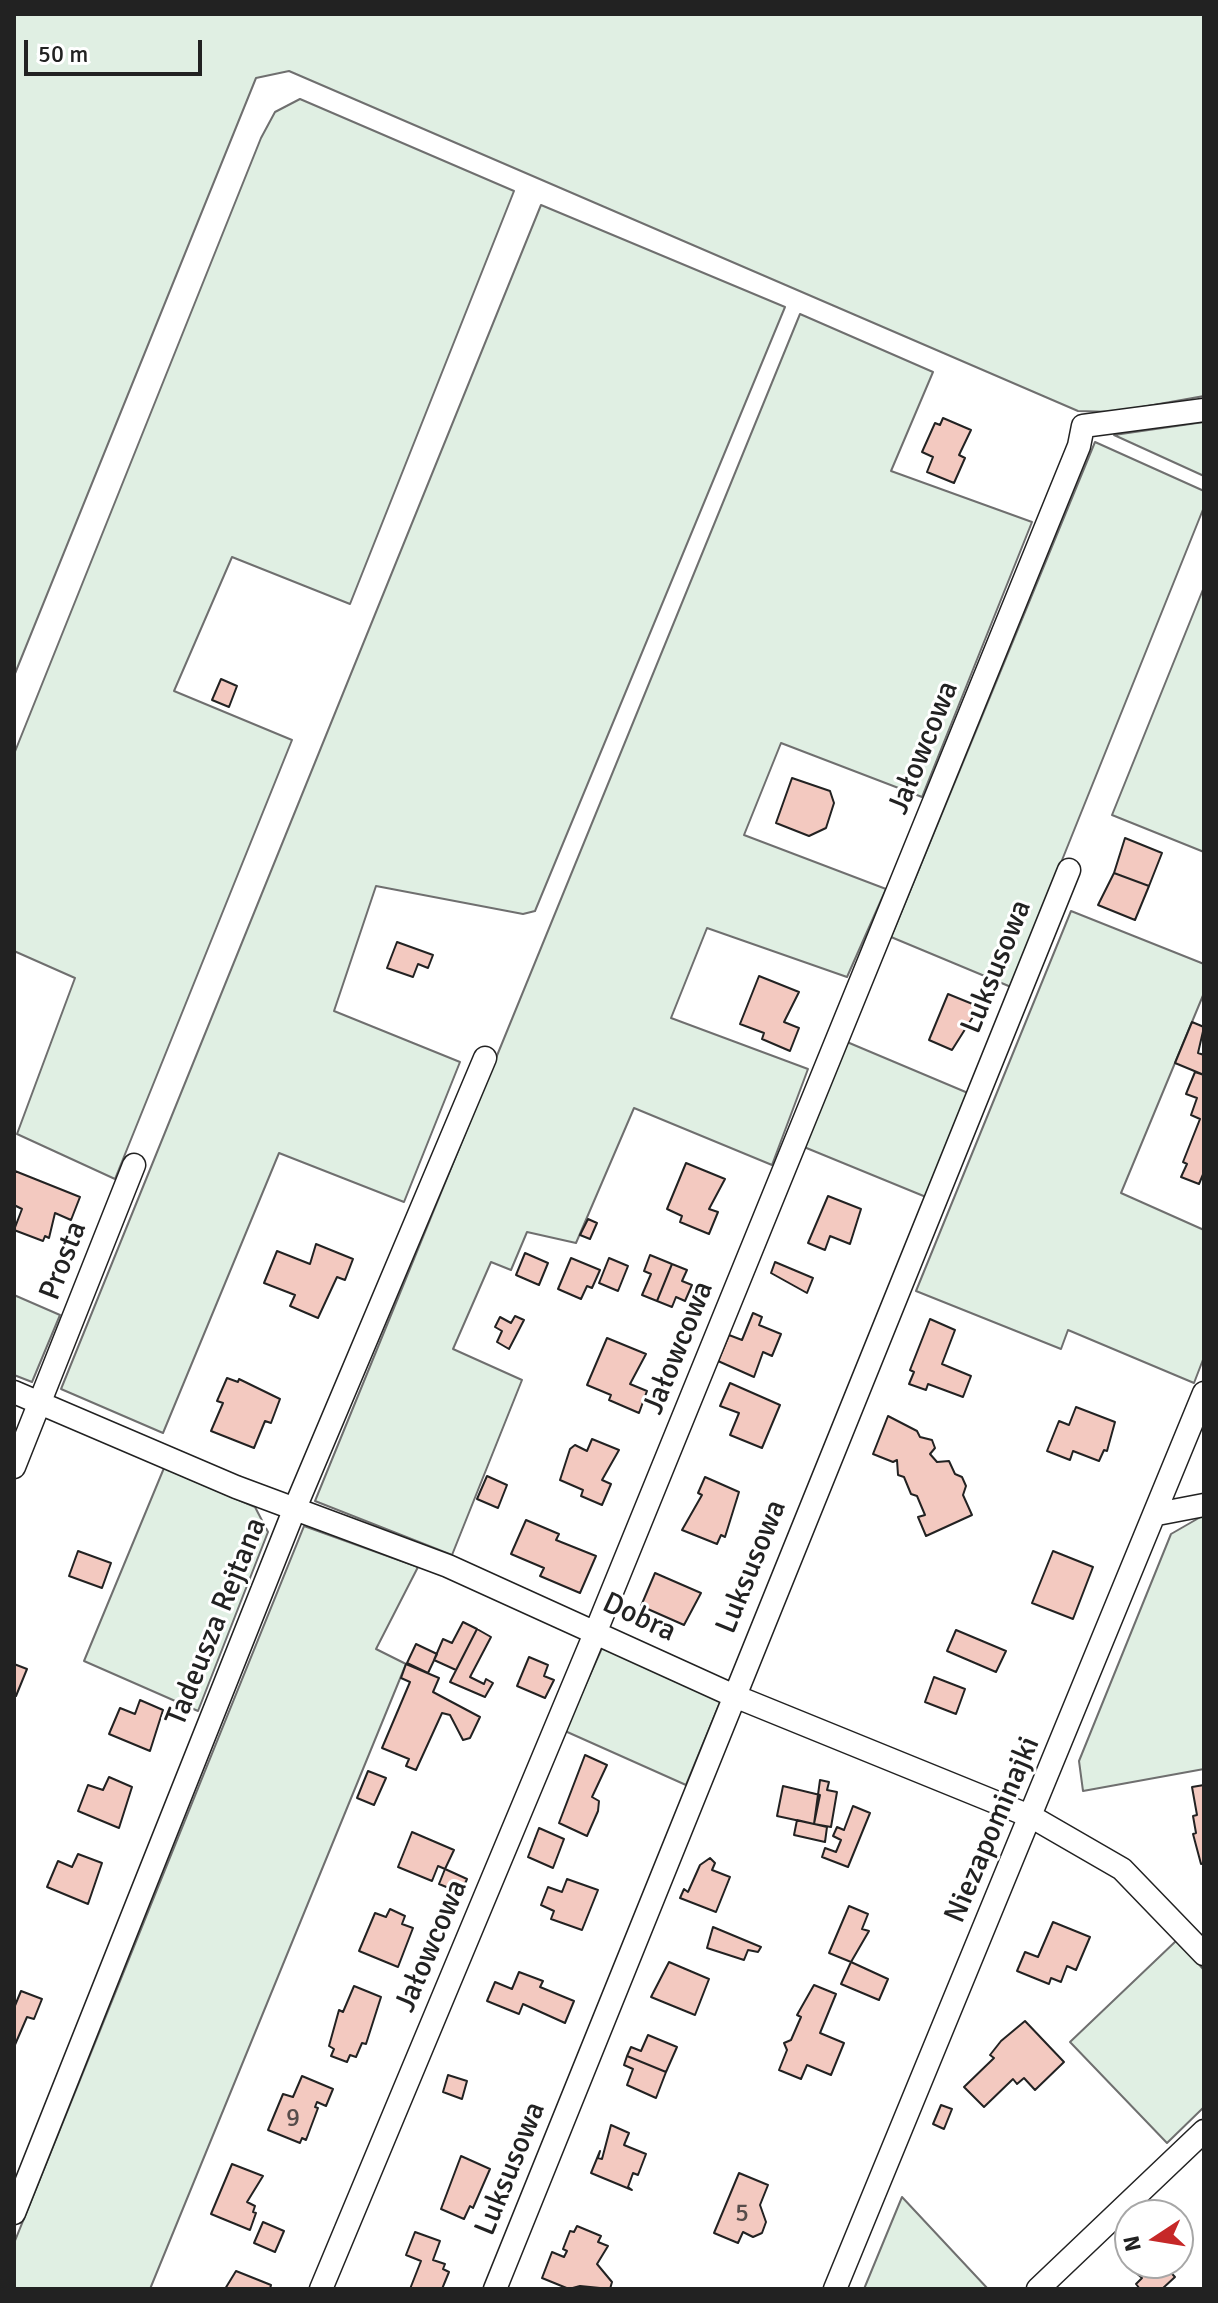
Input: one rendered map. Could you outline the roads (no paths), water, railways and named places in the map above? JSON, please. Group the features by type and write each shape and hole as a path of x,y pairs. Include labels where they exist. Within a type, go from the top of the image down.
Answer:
{"street":[{"name":"Jałowcowa","path":"321,2289 596,1631 1079,446 1083,426 1204,410"},
{"name":"Luksusowa","path":"495,2289 732,1695 1069,870"},
{"name":"Tadeusza Rejtana","path":"14,2213 295,1508 485,1058"},
{"name":"Prosta","path":"14,1467 134,1165"},
{"name":"Dobra","path":"14,1392 295,1508 448,1566 732,1695 1032,1817 1122,1869 1204,1954"},
{"name":"Niezapominajki","path":"835,2289 1157,1514 1204,1393"},
{"path":"1157,1514 1204,1505"},
{"path":"1038,2289 1204,2131"}]}
